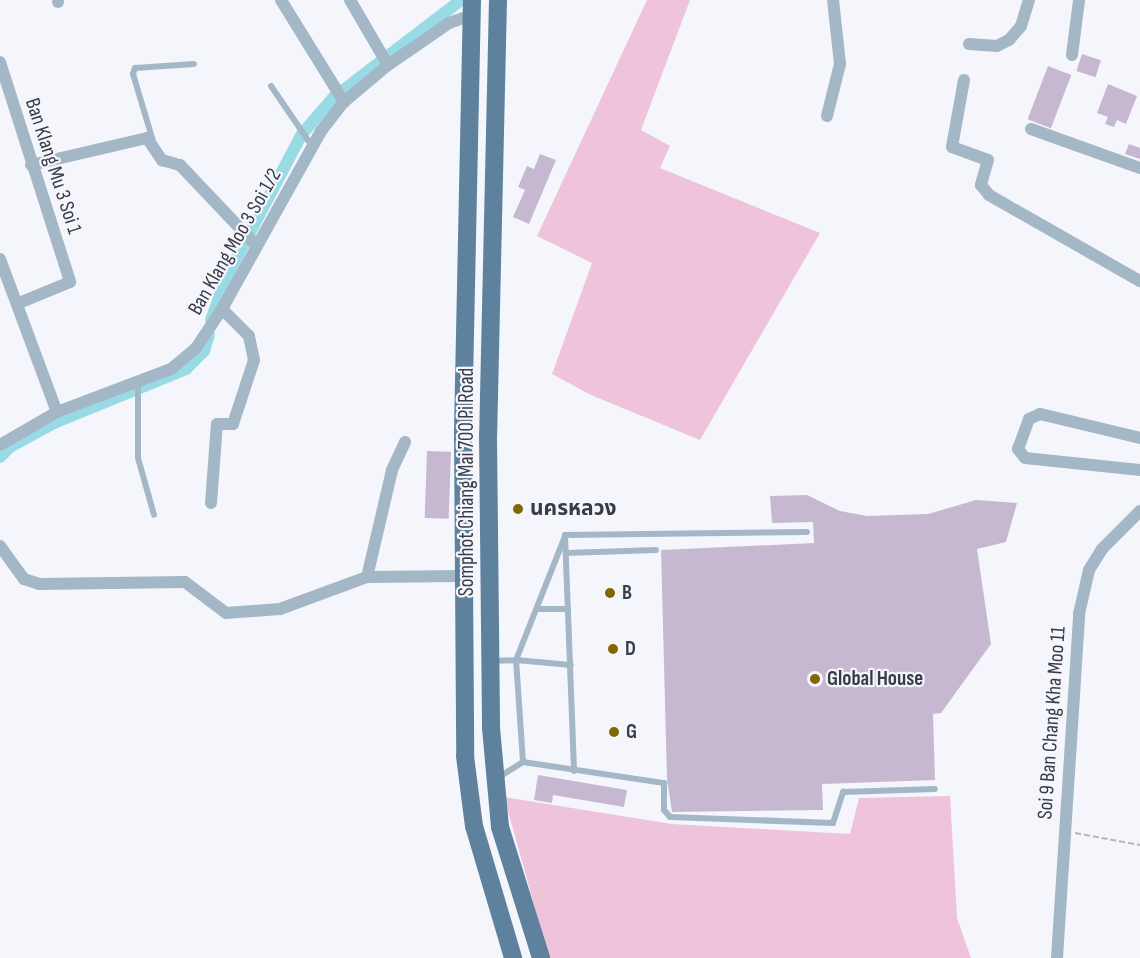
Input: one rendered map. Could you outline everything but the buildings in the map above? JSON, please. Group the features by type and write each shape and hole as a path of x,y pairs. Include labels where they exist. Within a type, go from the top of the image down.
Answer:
{"main road":[{"name":"Somphot Chiang Mai 700 Pi Road","path":"498,0 488,435 490,661 494,781 500,827 541,958"},
{"name":"Somphot Chiang Mai 700 Pi Road","path":"472,7 463,576 465,756 474,826 513,958"}],"street":[{"path":"282,0 344,102"},
{"path":"350,0 388,65"},
{"path":"827,116 840,63 832,0"},
{"path":"969,44 996,46 1009,40 1021,26 1029,0"},
{"path":"1072,55 1079,0"},
{"name":"Ban Klang Moo 3 Soi 1/2","path":"0,445 57,412 138,385 171,369 196,348 222,309 312,146 344,102 388,65 472,7"},
{"name":"Ban Klang Mu 3 Soi 1","path":"0,62 70,282 16,304"},
{"path":"964,80 952,147 988,160 981,185 989,195 1140,281"},
{"path":"1031,129 1140,168"},
{"path":"31,165 140,138 153,142 162,160 180,165 256,245"},
{"path":"0,259 57,412"},
{"path":"211,503 217,424 233,424 254,360 249,336 222,309"},
{"path":"1140,438 1040,414 1029,418 1018,449 1025,458 1140,470"},
{"path":"367,577 392,470 405,442"},
{"name":"Soi 9 Ban Chang Kha Moo 11","path":"1057,958 1083,590 1102,549 1140,511"},
{"path":"0,546 24,579 39,584 185,582 226,613 280,609 367,577 463,576"}],"lane":[{"path":"153,142 133,74 135,68 194,64"},
{"path":"271,86 312,146"},
{"path":"138,385 138,458 154,515"},
{"path":"565,535 807,532"},
{"path":"565,535 574,771"},
{"path":"523,762 516,660 537,609 558,546 565,535"},
{"path":"566,553 656,550"},
{"path":"537,609 568,609"},
{"path":"490,661 516,660 571,664"},
{"path":"494,781 523,762 663,783 664,810 670,817 833,823 843,792 935,789"}],"path":[{"path":"1065,831 1140,845"}],"shaded area":[{"path":"647,0 690,0 641,130 670,146 660,168 820,233 700,440 591,395 552,374 592,263 537,236"},
{"path":"950,796 957,918 971,958 549,958 504,797 672,824 850,834 859,798"}],"waterway":[{"path":"211,320 227,276 302,134 333,98 460,1"},
{"path":"0,457 10,447 54,423 186,369 204,351 209,335"}],"place":[{"name":"นครหลวง","path":"518,509"},
{"name":"B","path":"610,593"},
{"name":"D","path":"613,649"},
{"name":"Global House","path":"815,679"},
{"name":"G","path":"614,732"}]}
